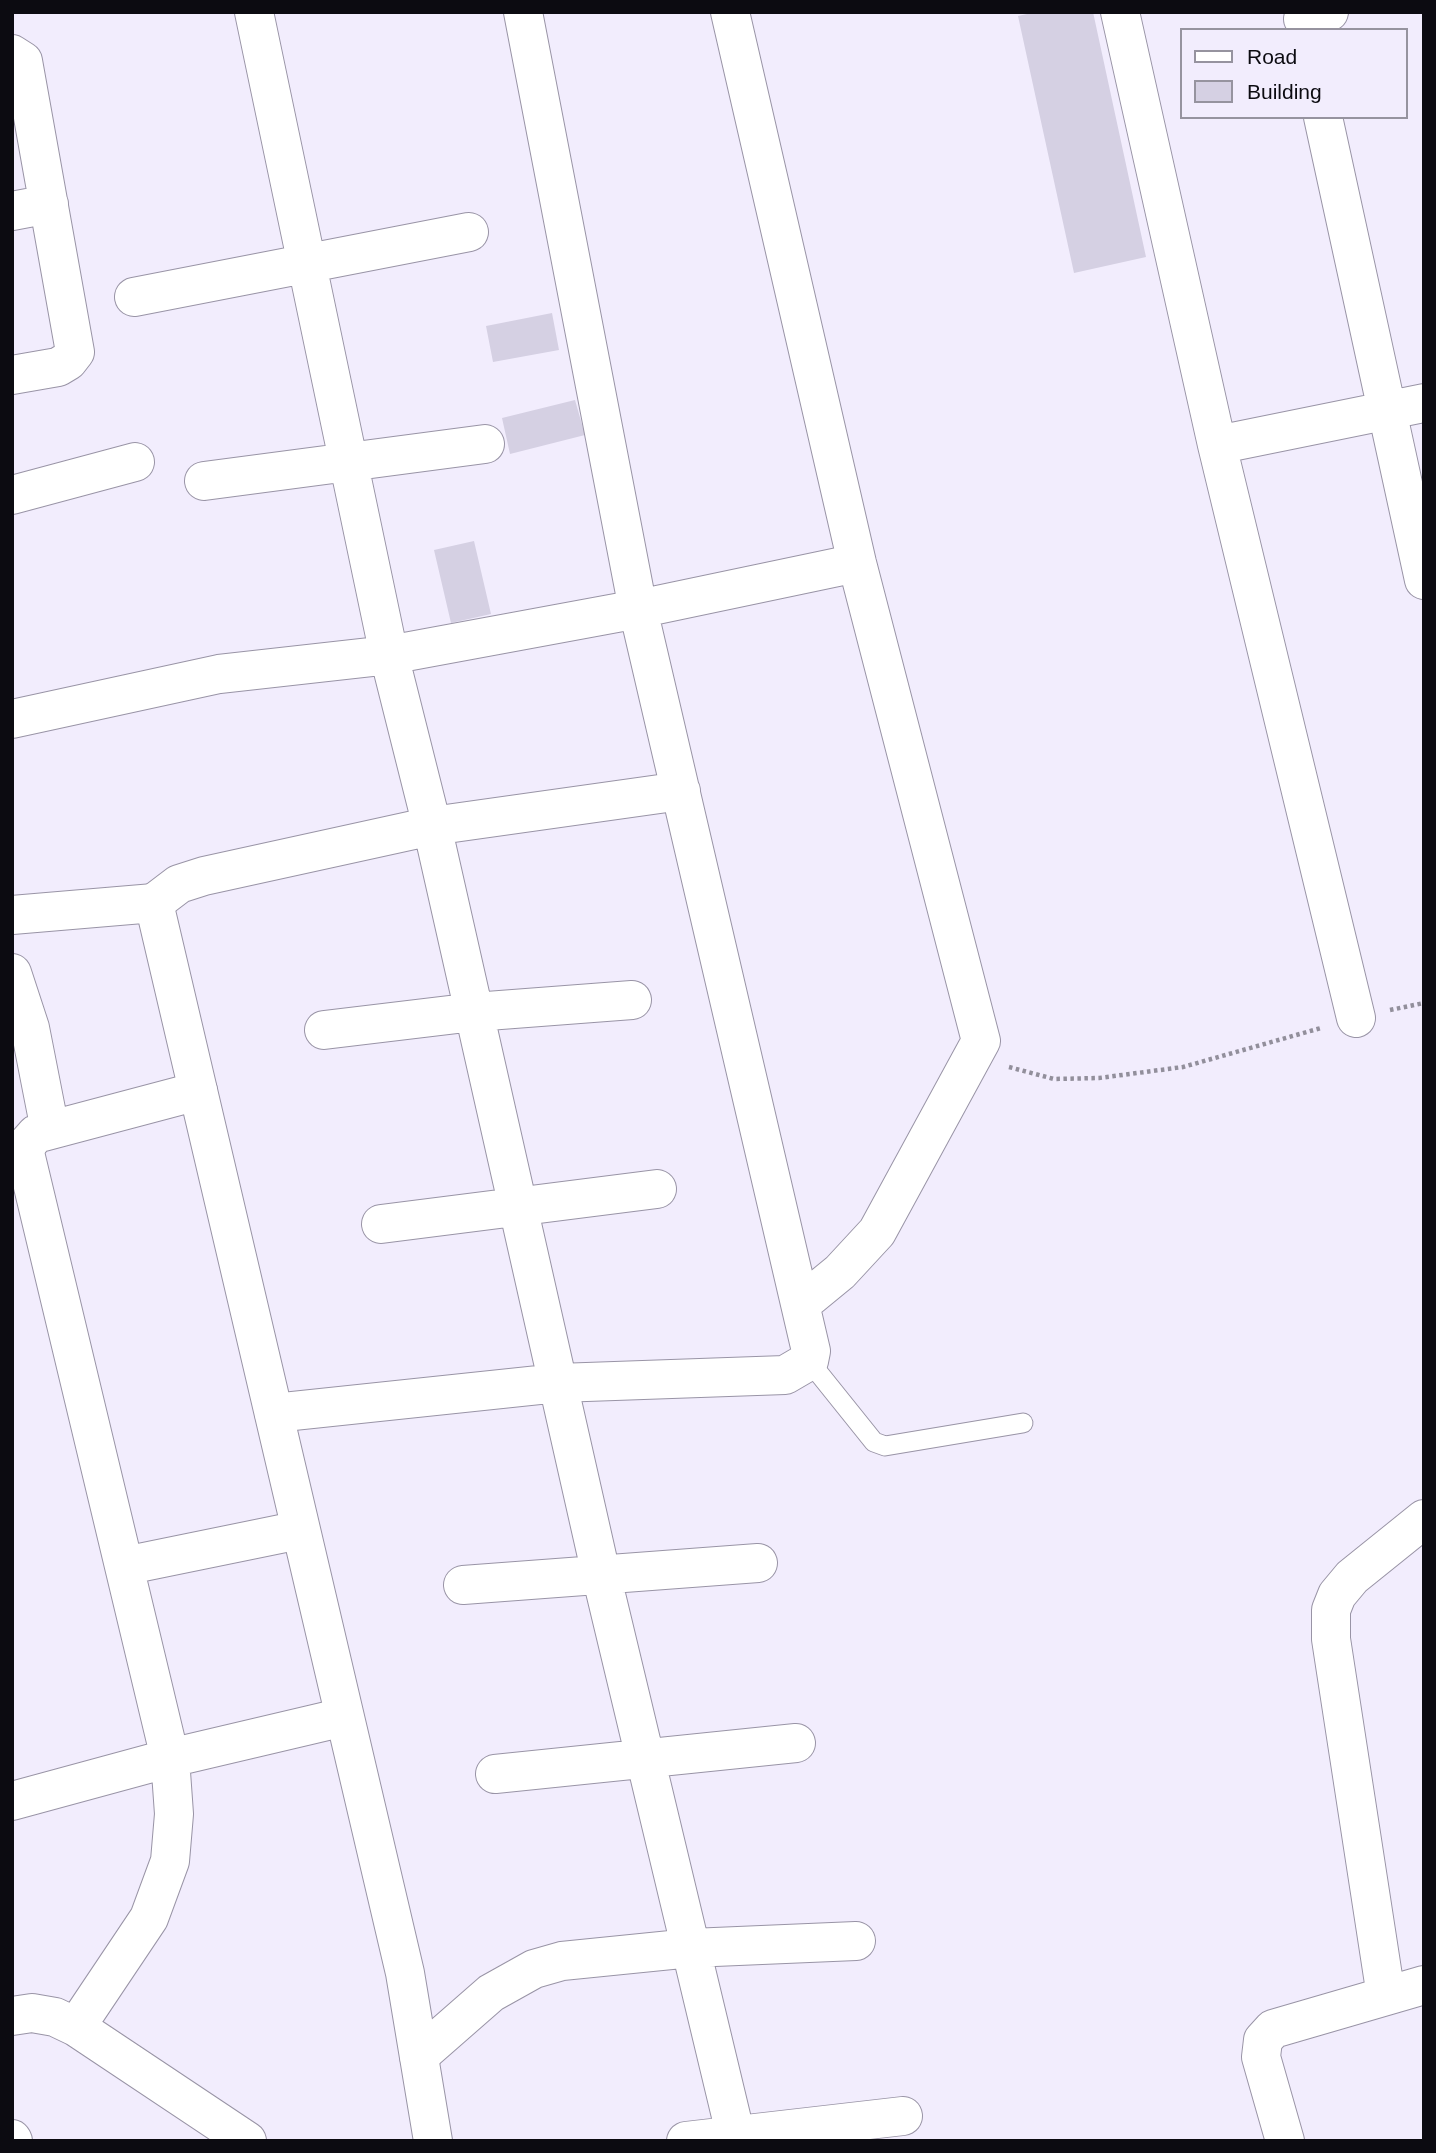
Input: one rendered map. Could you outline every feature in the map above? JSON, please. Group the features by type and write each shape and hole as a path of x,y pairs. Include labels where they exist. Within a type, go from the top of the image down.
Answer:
{"street":[{"path":"254,12 389,654 432,826 601,1574 736,2137"},
{"path":"274,1413 558,1383 785,1375 809,1361 811,1350 638,608 523,12"},
{"path":"730,12 858,563 981,1041 877,1232 840,1272 801,1304"},
{"path":"1120,12 1217,445 1356,1018"},
{"path":"12,54 23,61 31,208 75,352 68,361 58,367 12,375"},
{"path":"1323,119 1385,411 1423,570"},
{"path":"134,298 470,232"},
{"path":"1217,445 1424,403"},
{"path":"204,481 485,444"},
{"path":"12,495 135,463"},
{"path":"12,719 219,674 389,654 638,608 858,563"},
{"path":"12,915 154,903 179,884 204,876 432,826 681,791"},
{"path":"154,903 405,1973 433,2141"},
{"path":"12,973 30,1028 50,1130"},
{"path":"324,1030 474,1012 632,1000"},
{"path":"76,2026 149,1918 170,1861 174,1814 170,1758 25,1153 28,1143 36,1134 198,1091"},
{"path":"381,1224 657,1189"},
{"path":"1386,1996 1331,1639 1331,1610 1337,1595 1352,1577 1424,1519"},
{"path":"124,1566 300,1530"},
{"path":"463,1585 758,1563"},
{"path":"12,1801 170,1758 344,1717"},
{"path":"495,1774 796,1743"},
{"path":"419,2056 491,1993 534,1969 562,1961 691,1948 856,1941"},
{"path":"1285,2141 1261,2057 1263,2040 1273,2029 1424,1984"},
{"path":"12,2016 32,2013 55,2017 76,2026 247,2141"},
{"path":"686,2141 903,2116"}],"lane":[{"path":"809,1361 874,1442 885,1446 1023,1423"}],"path":[{"path":"981,1041 998,1061 1016,1071 1054,1079 1099,1078 1183,1067 1356,1018 1424,1003"}],"building":[{"path":"1036,12 1093,12 1146,257 1074,273 1018,16"},
{"path":"552,313 559,350 493,362 486,326"},
{"path":"575,400 585,435 510,454 502,418"},
{"path":"474,541 491,614 451,623 434,550"}]}
